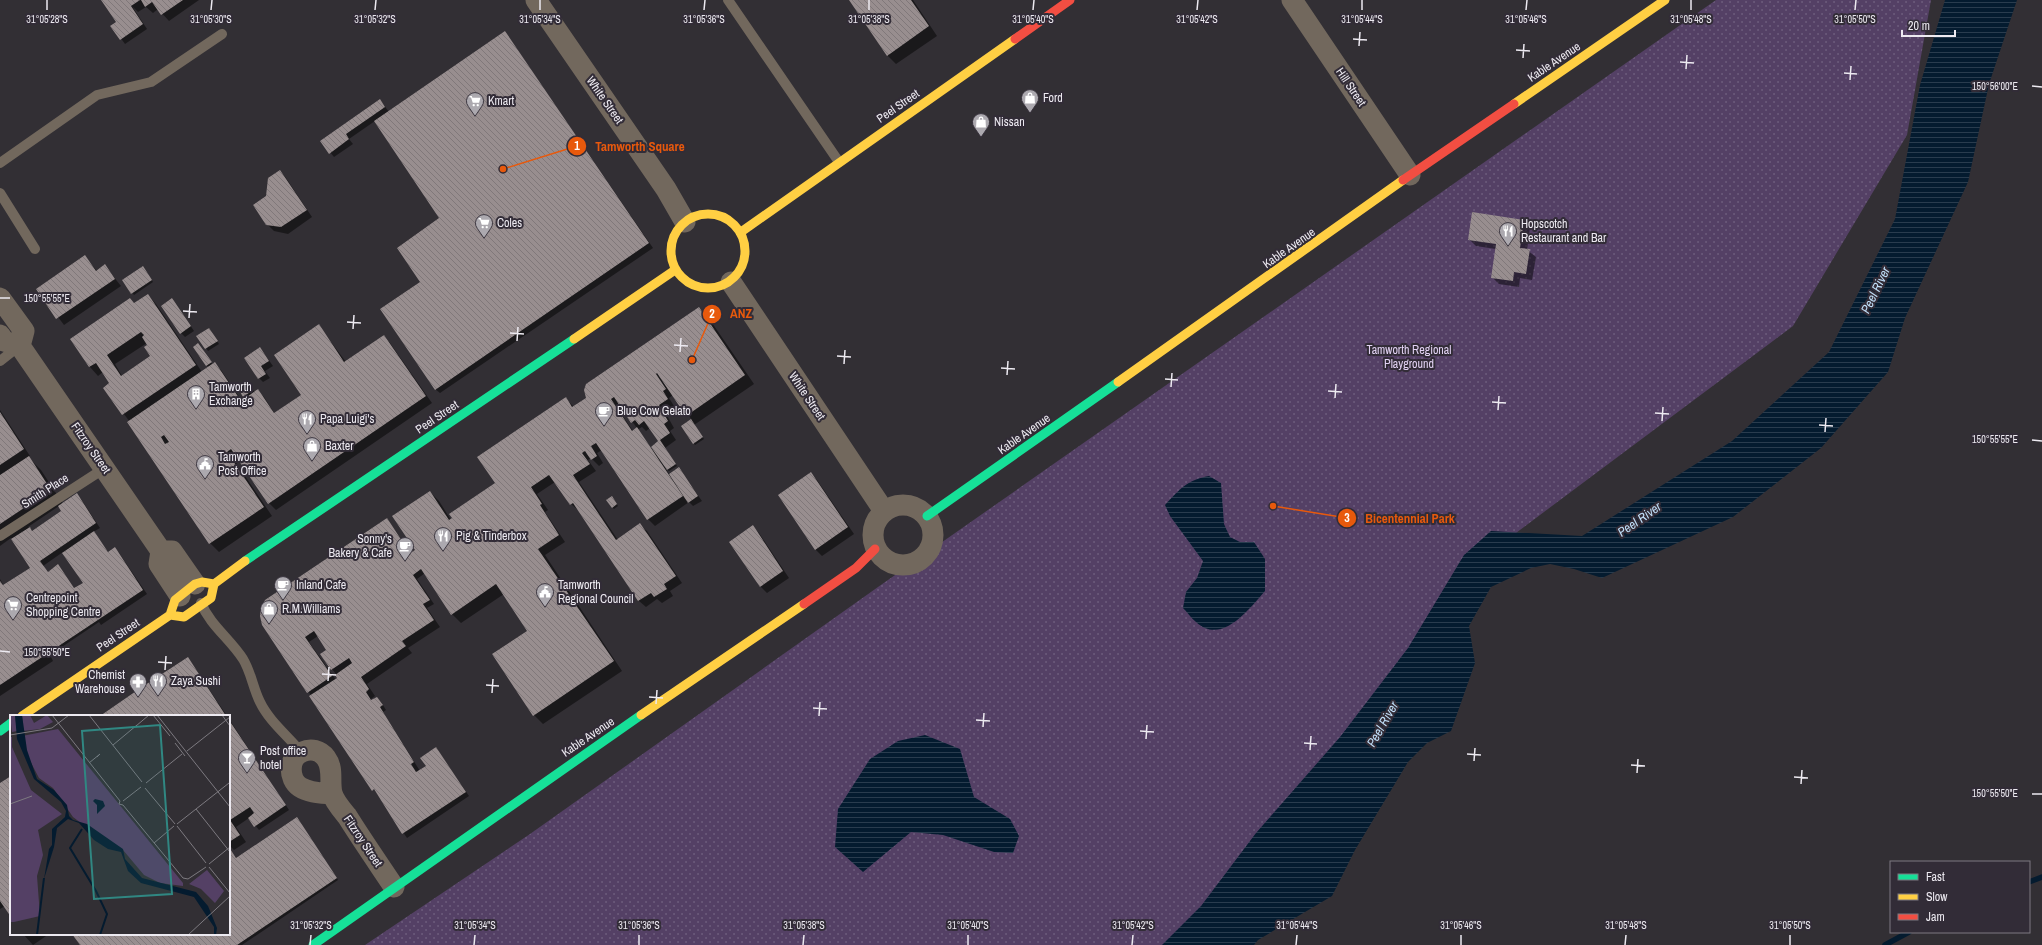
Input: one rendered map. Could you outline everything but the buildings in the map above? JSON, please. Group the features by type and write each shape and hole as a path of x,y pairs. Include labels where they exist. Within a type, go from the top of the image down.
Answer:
{"street":[{"name":"White Street","path":"536,0 666,189 685,222"},
{"name":"Peel Street","path":"741,232 1070,0"},
{"name":"Hill Street","path":"1292,0 1410,175"},
{"name":"Kable Avenue","path":"927,516 1344,224 1410,175 1665,0"},
{"path":"705,214 720,215 731,221 741,232 745,244 745,257 740,269 731,282 716,287 704,288 683,279 675,270 671,257 672,244 677,232 685,222 693,217 705,214"},
{"name":"Peel Street","path":"23,715 170,615 175,600 196,588 675,270"},
{"name":"White Street","path":"731,282 884,511"},
{"path":"0,298 24,331 20,346 4,342 0,335"},
{"name":"Fitzroy Street","path":"20,346 161,551 172,551 196,588"},
{"path":"902,504 911,506 927,516 933,535 932,545 927,554 919,561 909,565 899,566 885,560 875,549 872,539 873,528 877,519 884,511 902,504"},
{"name":"Kable Avenue","path":"313,945 559,771 856,568 875,549"},
{"name":"Peel Street","path":"170,615 184,616 211,598 196,588"},
{"path":"0,731 10,724"},
{"name":"Fitzroy Street","path":"301,752 311,749 326,757 330,764 332,794 394,887"},
{"path":"301,752 294,757 290,767 293,777 299,786 310,792 332,794"}],"lane":[{"path":"728,0 839,162"},
{"path":"0,163 97,95 151,82 222,34"},
{"path":"0,194 35,249"},
{"path":"0,361 20,346"},
{"name":"Smith Place","path":"0,536 105,468"},
{"path":"196,588 202,605 218,630 234,646 244,661 260,703 271,719 301,752"}],"green space":[{"name":"Tamworth Regional Playground","path":"1716,0 1931,0 1907,135 1793,326 1477,562 1192,945 365,945 530,834 878,587"}],"water":[{"name":"Peel River","path":"1945,0 2017,0 1989,84 1968,182 1905,318 1888,372 1821,448 1733,517 1602,578 1574,569 1550,564 1531,568 1491,587 1469,626 1475,663 1451,731 1427,743 1408,762 1355,850 1332,896 1258,940 1254,945 1162,945 1201,906 1256,833 1340,737 1408,648 1464,555 1491,531 1582,536 1732,441 1829,352 1895,219 1920,85"},
{"path":"1209,476 1221,483 1224,524 1230,537 1240,542 1254,542 1265,559 1265,591 1243,615 1225,627 1216,630 1206,628 1196,622 1183,608 1186,592 1197,578 1203,561 1170,516 1165,505 1184,486 1195,480"},
{"path":"925,735 960,749 974,797 1010,819 1019,836 1013,853 994,852 943,835 911,832 863,872 835,847 838,809 870,759 898,741"}],"waterway":[{"path":"2030,882 2042,877"},
{"path":"1885,945 1907,933"}],"traffic: fast":[{"path":"245,561 574,339"},
{"path":"927,516 1118,382"},
{"path":"313,945 641,715"},
{"path":"0,731 10,724"}],"traffic: slow":[{"path":"1514,104 1665,0"},
{"path":"741,232 1015,39"},
{"path":"1118,382 1403,180"},
{"path":"708,214 722,217 734,225 742,237 745,251 742,265 734,277 722,285 708,288 694,285 682,277 674,265 671,251 674,237 682,225 694,217 708,214"},
{"path":"574,339 675,270"},
{"path":"23,715 170,615 184,617 211,598 214,584 245,561"},
{"path":"170,615 175,600 195,584 202,582 214,584"},
{"path":"641,715 804,604"}],"traffic: jam":[{"path":"1015,39 1070,0"},
{"path":"1403,180 1514,104"},
{"path":"804,604 856,568 875,549"}],"place":[{"name":"Ford","path":"1030,113"},
{"name":"Kmart","path":"475,116"},
{"name":"Nissan","path":"981,137"},
{"name":"Tamworth Square","path":"503,169"},
{"name":"Coles","path":"484,238"},
{"name":"Hopscotch Restaurant and Bar","path":"1508,246"},
{"name":"ANZ","path":"692,360"},
{"name":"Tamworth Exchange","path":"196,409"},
{"name":"Blue Cow Gelato","path":"604,426"},
{"name":"Papa Luigi's","path":"307,434"},
{"name":"Baxter","path":"312,461"},
{"name":"Tamworth Post Office","path":"205,479"},
{"name":"Bicentennial Park","path":"1273,506"},
{"name":"Pig & Tinderbox","path":"443,551"},
{"name":"Sonny's Bakery & Cafe","path":"405,561"},
{"name":"Inland Cafe","path":"283,600"},
{"name":"Tamworth Regional Council","path":"545,607"},
{"name":"Centrepoint Shopping Centre","path":"13,620"},
{"name":"R.M.Williams","path":"269,624"},
{"name":"Zaya Sushi","path":"158,696"},
{"name":"Chemist Warehouse","path":"138,697"},
{"name":"Post office hotel","path":"247,773"}]}
